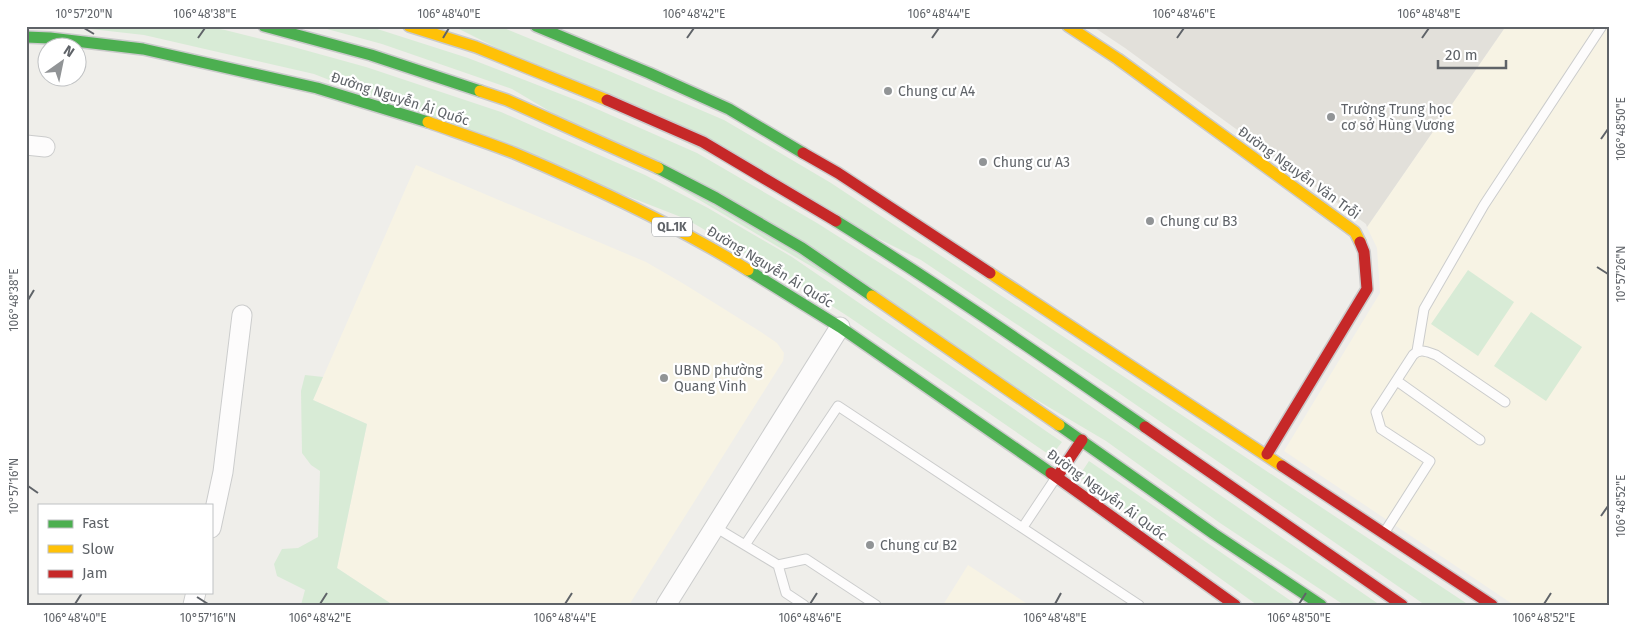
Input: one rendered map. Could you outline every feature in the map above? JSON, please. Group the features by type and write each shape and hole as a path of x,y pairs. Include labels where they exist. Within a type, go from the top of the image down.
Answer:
{"main road":[{"path":"264,26 371,55 507,100 642,160 716,198 802,248 1082,440 1305,601 1321,605"},
{"path":"409,26 476,47 579,87 703,142 795,195 892,256 1020,341 1402,605"},
{"path":"536,26 730,109 838,173 1267,454 1492,605"},
{"name":"Đường Nguyễn Văn Trỗi","path":"1068,26 1118,60 1355,232 1364,252 1367,289 1267,454"},
{"name":"Đường Nguyễn Ái Quốc","path":"26,38 50,38 143,49 317,88 417,118 512,153 638,209 709,246 840,327 1056,477 1234,605"},
{"path":"1056,477 1082,440"}],"street":[{"path":"26,145 45,147"},
{"path":"212,523 223,472 242,315"},
{"path":"666,605 840,327"}],"lane":[{"path":"1384,533 1430,462 1381,429 1376,412 1417,351 1424,309 1484,204 1602,26"},
{"path":"1417,351 1425,351 1436,355 1505,402"},
{"path":"1396,380 1480,440"},
{"path":"745,545 838,406 1140,605"},
{"path":"1023,527 1056,477"},
{"path":"715,527 778,565 786,593 804,605"},
{"path":"778,565 806,559 876,605"}],"shaded area":[{"name":"Trường Trung học cơ sở Hùng Vương","path":"1092,26 1506,26 1367,227 1366,224"},
{"path":"1506,26 1609,26 1609,605 1514,605 1284,451 1380,293 1377,248 1367,227"},
{"path":"416,165 646,262 761,332 777,343 784,353 783,361 629,605 393,605 337,568 367,424 313,400"},
{"path":"968,565 1029,605 943,605"}],"green space":[{"path":"64,26 201,26 225,30 366,67 501,112 645,175 708,208 792,257 1062,442 1051,456 849,317 791,280 686,219 314,74 144,35"},
{"path":"316,26 368,26 468,58 581,102 697,153 817,223 902,277 1380,605 1344,605 1220,523 1106,441 512,89 382,44"},
{"path":"453,26 499,26 724,120 831,183 1469,605 1425,605 1116,391 921,260"},
{"path":"1468,270 1514,302 1478,356 1431,324"},
{"path":"1531,312 1582,347 1546,401 1494,366"},
{"path":"305,375 323,377 313,400 367,424 337,568 393,605 301,605 305,590 277,576 274,564 282,549 298,548 318,537 320,471 311,465 302,453 301,391"},
{"path":"1089,461 1294,603 1293,605 1257,605 1079,476"}],"traffic: fast":[{"path":"264,26 371,55 480,91"},
{"path":"536,26 729,109 803,153"},
{"path":"26,37 143,49 317,88 428,122"},
{"path":"658,168 716,198 802,248 872,296"},
{"path":"836,221 953,296 1145,427"},
{"path":"748,270 840,327 1051,473"},
{"path":"1059,425 1214,534 1321,605"}],"traffic: slow":[{"path":"409,26 476,47 607,100"},
{"path":"1068,26 1118,59 1355,232 1360,242"},
{"path":"480,91 507,100 658,168"},
{"path":"428,122 514,153 574,179 663,222 748,270"},
{"path":"990,273 1282,466"},
{"path":"872,296 1059,425"}],"traffic: jam":[{"path":"607,100 703,142 836,221"},
{"path":"803,153 838,173 990,273"},
{"path":"1267,454 1367,289 1364,252 1360,242"},
{"path":"1145,427 1402,605"},
{"path":"1057,477 1082,440"},
{"path":"1282,466 1492,605"},
{"path":"1051,473 1235,605"}],"place":[{"name":"Chung cư A4","path":"888,91"},
{"name":"Trường Trung học cơ sở Hùng Vương","path":"1331,117"},
{"name":"Chung cư A3","path":"983,162"},
{"name":"Chung cư B3","path":"1150,221"},
{"name":"UBND phường Quang Vinh","path":"664,378"},
{"name":"Chung cư B2","path":"870,545"}]}
